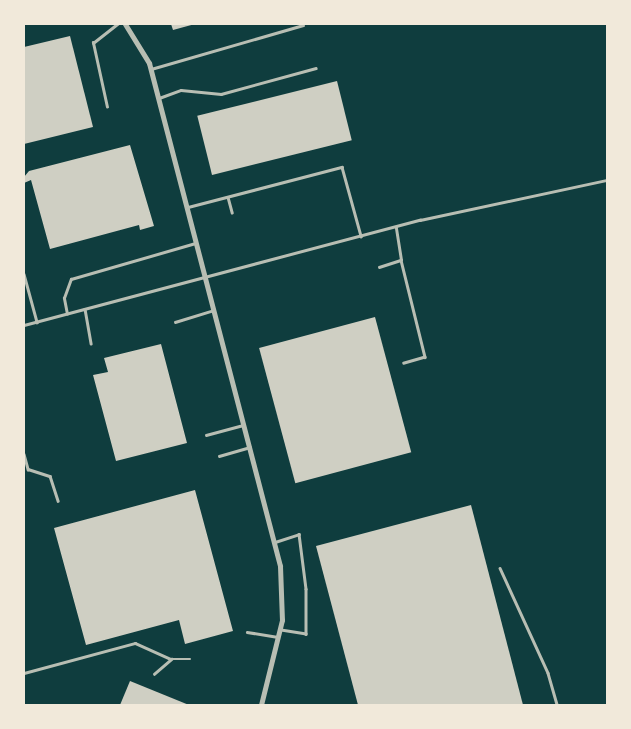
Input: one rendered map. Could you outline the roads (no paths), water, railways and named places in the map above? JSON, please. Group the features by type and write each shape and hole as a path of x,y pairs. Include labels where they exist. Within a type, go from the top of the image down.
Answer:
{"street":[{"path":"125,24 151,69 204,277 251,447 280,566 281,630 261,705"}],"lane":[{"path":"107,108 93,43 117,24"},
{"path":"151,69 303,24"},
{"path":"159,98 181,90 221,94 316,68"},
{"path":"187,208 342,167 361,236"},
{"path":"24,325 396,227 607,180"},
{"path":"228,197 232,212"},
{"path":"396,227 425,357 404,363"},
{"path":"67,314 64,298 71,279 196,243"},
{"path":"379,267 402,260"},
{"path":"24,274 37,322"},
{"path":"85,309 91,343"},
{"path":"175,322 214,311"},
{"path":"206,435 245,424"},
{"path":"219,456 251,447"},
{"path":"24,454 26,469 50,476 58,501"},
{"path":"275,542 299,534 306,580 306,634 281,630"},
{"path":"500,568 548,674 557,705"},
{"path":"247,632 280,637"},
{"path":"24,673 135,643 170,658 190,659"},
{"path":"154,674 170,658"}]}
